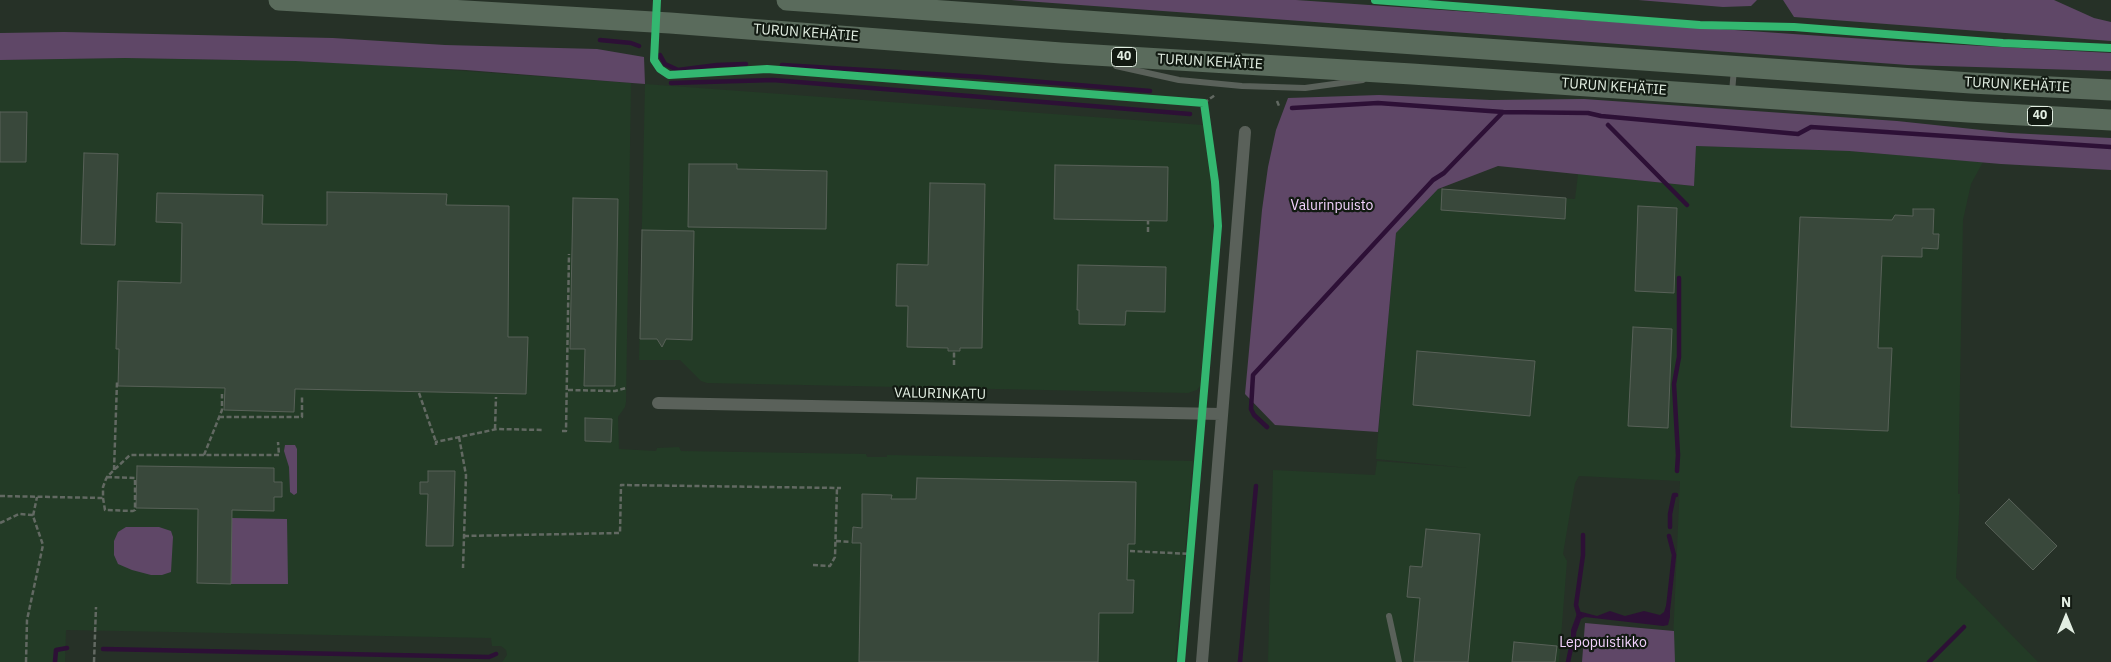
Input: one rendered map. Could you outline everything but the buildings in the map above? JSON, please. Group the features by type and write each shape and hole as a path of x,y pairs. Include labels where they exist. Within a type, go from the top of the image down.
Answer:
{"highway":[{"name":"TURUN KEHÄTIE","path":"279,0 670,23 1061,53 2111,120"},
{"name":"TURUN KEHÄTIE","path":"787,0 1734,66 2111,90"}],"street":[{"path":"1202,662 1245,132"},
{"name":"VALURINKATU","path":"658,403 1222,414"}],"lane":[{"path":"1732,95 1734,66"},
{"path":"1389,616 1399,662"}],"path":[{"path":"1194,102 1204,103 1215,95"},
{"path":"1278,101 1279,106"},
{"path":"1204,103 1206,112"},
{"path":"1148,221 1148,232"},
{"path":"562,431 566,431 569,254"},
{"path":"954,351 954,365"},
{"path":"114,470 117,382"},
{"path":"567,390 615,391 626,388"},
{"path":"419,393 436,444 495,429 544,430"},
{"path":"204,455 222,410 222,394"},
{"path":"219,416 302,417 302,397"},
{"path":"495,429 496,397"},
{"path":"459,437 465,470 463,568"},
{"path":"107,477 135,478 135,510 105,510 103,498 104,483 107,477 130,455 279,455 278,442"},
{"path":"464,536 620,533 621,486 839,488 836,557 830,566 813,566"},
{"path":"0,496 103,498"},
{"path":"26,662 27,620 43,545 33,515 37,497"},
{"path":"0,523 19,514 33,515"},
{"path":"836,541 850,542"},
{"path":"1189,564 1191,544"},
{"path":"1130,551 1190,554"},
{"path":"94,662 96,607"}],"shaded area":[{"path":"125,58 295,61 381,65 631,83 626,402 618,417 619,449 656,451 657,448 679,447 681,451 866,454 867,457 887,457 887,455 1193,461 1185,551 1183,553 1185,557 1175,662 502,662 507,655 506,650 501,646 492,646 491,638 66,630 65,662 0,662 0,60"},
{"path":"645,84 1203,125 1213,198 1213,245 1200,386 1197,390 1188,393 707,383 701,381 680,360 639,360"},
{"path":"1696,146 1849,151 1983,162 1971,184 1963,220 1958,494 1960,494 1956,578 2038,662 1672,662 1680,481 1579,476 1575,483 1563,554 1567,561 1559,662 1268,662 1273,470 1375,475 1377,461 1469,468 1376,459 1396,233 1438,189 1575,199 1578,174 1693,186"},
{"path":"1667,603 1670,604 1668,625 1585,617 1581,619 1574,639 1571,640 1571,630 1578,611 1597,616 1610,611 1625,616 1644,611 1660,615 1664,612"}],"green space":[{"path":"1011,0 1296,0 1910,42 2111,53 2111,71 1908,65"},
{"path":"1638,0 1757,0 1751,6 1723,7"},
{"path":"1783,0 2054,0 2094,18 2111,22 2111,41 1794,17"},
{"path":"64,32 333,38 445,45 597,49 644,57 645,84 466,70 295,61 125,58 0,60 0,33"},
{"name":"Valurinpuisto","path":"1379,95 1491,100 1584,99 1897,121 2010,133 2111,138 2111,170 2001,164 1849,151 1696,146 1694,186 1498,166 1438,189 1396,233 1378,432 1275,425 1245,394 1262,210 1268,167 1276,130 1288,98"},
{"path":"285,445 295,445 297,449 297,493 294,495 290,492 289,467 284,451"},
{"path":"232,518 287,519 288,584 231,584"},
{"path":"126,527 159,527 171,531 173,537 171,572 162,575 151,575 118,564 114,555 114,541 118,532"},
{"name":"Lepopuistikko","path":"1585,623 1674,631 1675,662 1582,662"}],"waterway":[{"path":"600,40 631,43 639,46"},
{"path":"660,55 665,64 678,70 717,65 746,64"},
{"path":"782,65 982,77 1150,91"},
{"path":"671,83 773,80 1190,114"},
{"path":"1267,427 1254,415 1251,409 1253,375 1433,180 1444,173 1503,112 1378,103 1292,108"},
{"path":"1503,112 1588,113 1601,116 1798,134 1811,127 2111,147"},
{"path":"1608,125 1687,205"},
{"path":"1677,471 1678,455 1674,384 1679,357 1679,278"},
{"path":"1240,662 1256,486"},
{"path":"1670,527 1670,514 1674,495 1676,495"},
{"path":"1579,615 1576,605 1583,555 1583,535"},
{"path":"1668,609 1674,555 1669,536"},
{"path":"1929,662 1964,627"},
{"path":"1568,662 1574,634"},
{"path":"55,662 56,650 67,648"},
{"path":"103,649 489,657 496,654"}],"cycle path":[{"path":"657,0 654,60 660,69 669,75 767,69 1204,103 1215,182 1218,226 1181,662"},
{"path":"1375,0 1700,25 1794,27 2003,43 2111,48"}]}
